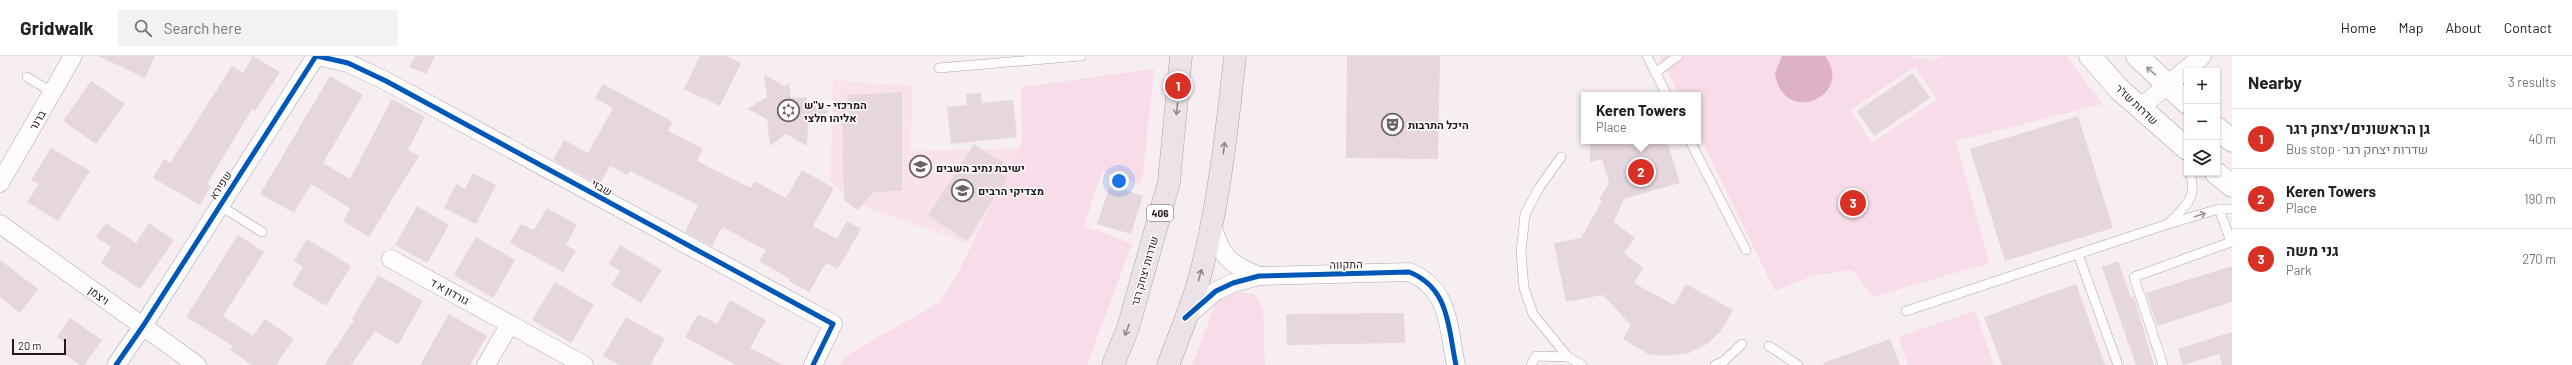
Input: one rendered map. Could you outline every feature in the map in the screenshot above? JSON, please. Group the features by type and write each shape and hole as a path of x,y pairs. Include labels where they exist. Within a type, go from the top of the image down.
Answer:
{"main road":[{"name":"שדרות יצחק רגר","path":"1113,365 1128,328 1169,182 1182,56"},
{"path":"1168,365 1200,277 1218,193 1235,56"},
{"name":"שדרות שז\"ר","path":"2090,56 2120,90 2184,150"},
{"path":"2136,56 2184,99"},
{"path":"2220,131 2232,141"},
{"path":"2220,176 2232,186"}],"street":[{"name":"ברנר","path":"0,183 73,56"},
{"name":"שפירא","path":"116,365 143,326 219,205 317,56"},
{"name":"שבזי","path":"317,56 348,63 386,81 833,324 813,365"},
{"path":"2140,108 2202,56"},
{"path":"1211,223 1226,258 1259,276"},
{"name":"ויצמן","path":"0,224 197,365"},
{"name":"גורדון א ד","path":"391,259 584,365"},
{"name":"התקווה","path":"1185,318 1216,291 1233,283 1259,276 1409,272 1422,277 1436,289 1447,314 1456,365"},
{"path":"486,365 510,324"}],"lane":[{"path":"939,68 1081,56"},
{"path":"1647,56 1666,92"},
{"path":"1656,73 1678,56"},
{"path":"27,77 53,93"},
{"path":"1692,144 1746,250"},
{"path":"1561,157 1539,188 1525,214 1521,253 1524,288 1533,314 1568,357 1582,365"},
{"path":"2168,224 2190,202 2193,182 2191,176"},
{"path":"219,205 262,232"},
{"path":"2163,365 2134,277 2231,242 2219,209"},
{"path":"1906,312 2168,224 2219,209 2232,209"},
{"path":"2078,254 2118,365"},
{"path":"1714,365 1724,361 1742,344"},
{"path":"1769,346 1798,365"},
{"path":"1531,365 1536,356 1568,357"}],"shaded area":[{"path":"1660,56 1904,56 1931,60 1944,56 2066,56 2102,104 1956,141 1989,263 1873,297 1852,270 1812,276 1775,291 1701,139 1701,92 1678,92","holes":["1915,67 1937,99 1872,143 1850,110"]},
{"path":"1782,56 1825,56 1832,70 1831,83 1825,93 1815,100 1803,102 1791,99 1781,90 1775,74"},
{"path":"1154,69 1143,175 1139,184 1102,171 1084,226 1132,244 1087,365 839,365 849,354 940,302 955,279 1022,142 1021,87"},
{"name":"ישיבת נתיב השבים","path":"833,80 913,86 910,151 1023,149 969,244 854,203 830,182"},
{"path":"1231,292 1255,294 1263,310 1265,365 1192,365 1217,300"},
{"path":"1975,311 1994,365 1908,365 1899,337"}],"building":[{"path":"98,56 155,56 145,78"},
{"path":"253,56 280,72 255,111 252,109 207,184 211,186 200,205 153,178 164,159 170,163 232,66 243,73"},
{"path":"415,56 435,56 426,74 409,67"},
{"path":"700,56 727,56 741,63 720,106 684,89"},
{"name":"היכל התרבות","path":"1347,56 1440,56 1438,159 1346,158"},
{"path":"1913,73 1930,98 1874,136 1857,111"},
{"name":"המרכזי - ע\"ש אליהו חלצי","path":"764,74 784,86 789,83 791,98 807,97 807,102 829,112 808,123 807,146 786,134 770,146 767,119 747,109 767,97"},
{"path":"330,76 363,95 323,163 350,179 392,99 425,117 408,150 419,156 369,237 343,221 350,208 311,184 294,213 260,194"},
{"path":"91,81 125,104 96,144 63,121"},
{"path":"603,84 673,122 668,131 703,149 697,161 751,188 754,181 786,198 802,170 834,188 813,226 837,239 847,221 861,229 838,269 826,263 809,292 759,261 766,250 722,227 712,246 685,232 698,205 630,171 627,175 610,166 599,185 553,160 564,140 588,153 613,108 595,98"},
{"path":"902,92 902,191 873,192 858,210 844,200 842,117 849,120 848,95"},
{"path":"981,93 982,103 1013,100 1017,137 951,144 947,107 967,105 966,94"},
{"path":"2078,116 2113,228 2005,261 1970,149"},
{"path":"974,144 1004,163 998,172 1007,177 967,241 928,216"},
{"path":"1590,144 1668,144 1680,183 1624,199 1614,222 1635,238 1624,253 1643,268 1634,283 1674,305 1686,284 1733,310 1720,332 1707,344 1689,353 1663,356 1648,354 1623,339 1631,325 1603,295 1566,302 1554,243 1581,238 1602,201 1599,199 1609,183 1602,159 1590,162"},
{"path":"51,148 90,171 58,221 27,202 39,184 31,180"},
{"path":"473,173 496,185 476,224 444,208 456,184 465,189"},
{"path":"1110,185 1143,196 1131,234 1097,224"},
{"path":"417,206 449,225 427,263 395,245"},
{"path":"547,208 577,225 566,245 576,251 563,272 510,243 521,224 534,230"},
{"path":"106,223 136,243 149,223 174,240 140,289 101,263 111,247 96,237"},
{"path":"238,235 264,252 223,316 253,336 265,319 294,339 276,365 252,365 230,350 233,346 186,317"},
{"path":"476,237 515,260 493,298 454,275"},
{"path":"307,239 351,266 326,306 292,285 303,267 294,261"},
{"path":"620,245 662,270 641,303 611,285 620,271 609,264"},
{"path":"0,260 38,289 20,313 0,297"},
{"path":"2118,261 2131,298 2134,297 2154,365 2136,365 2102,267"},
{"path":"2232,266 2232,302 2157,326 2146,293"},
{"path":"378,275 423,301 398,345 375,331 351,365 324,365 354,320 352,319"},
{"path":"555,282 594,305 571,343 532,320"},
{"path":"2076,284 2105,365 2002,365 1984,317"},
{"path":"730,300 766,320 750,348 783,365 736,365 685,337 698,314 717,324"},
{"path":"1404,313 1405,343 1287,345 1286,314"},
{"path":"449,314 487,336 470,365 420,365"},
{"path":"626,317 665,339 650,365 620,365 603,356"},
{"path":"70,318 102,340 84,365 80,365 63,353 68,345 57,337"},
{"path":"2232,332 2232,365 2222,365 2219,354 2183,365 2178,349"},
{"path":"1890,339 1900,365 1824,365 1823,363"}],"cycle path":[{"path":"116,365 143,326 316,56"},
{"path":"317,56 348,63 386,81 833,324 813,365"},
{"path":"1185,318 1216,291 1233,283 1259,276 1409,272 1422,279 1433,288 1440,299 1445,311 1456,365"}],"place":[{"name":"גן הראשונים/יצחק רגר","path":"1178,86"},
{"name":"המרכזי - ע\"ש אליהו חלצי","path":"788,110"},
{"name":"היכל התרבות","path":"1393,124"},
{"name":"ישיבת נתיב השבים","path":"921,167"},
{"name":"Keren Towers","path":"1641,172"},
{"name":"מצדיקי הרבים","path":"963,190"},
{"name":"גני משה","path":"1853,203"}]}
